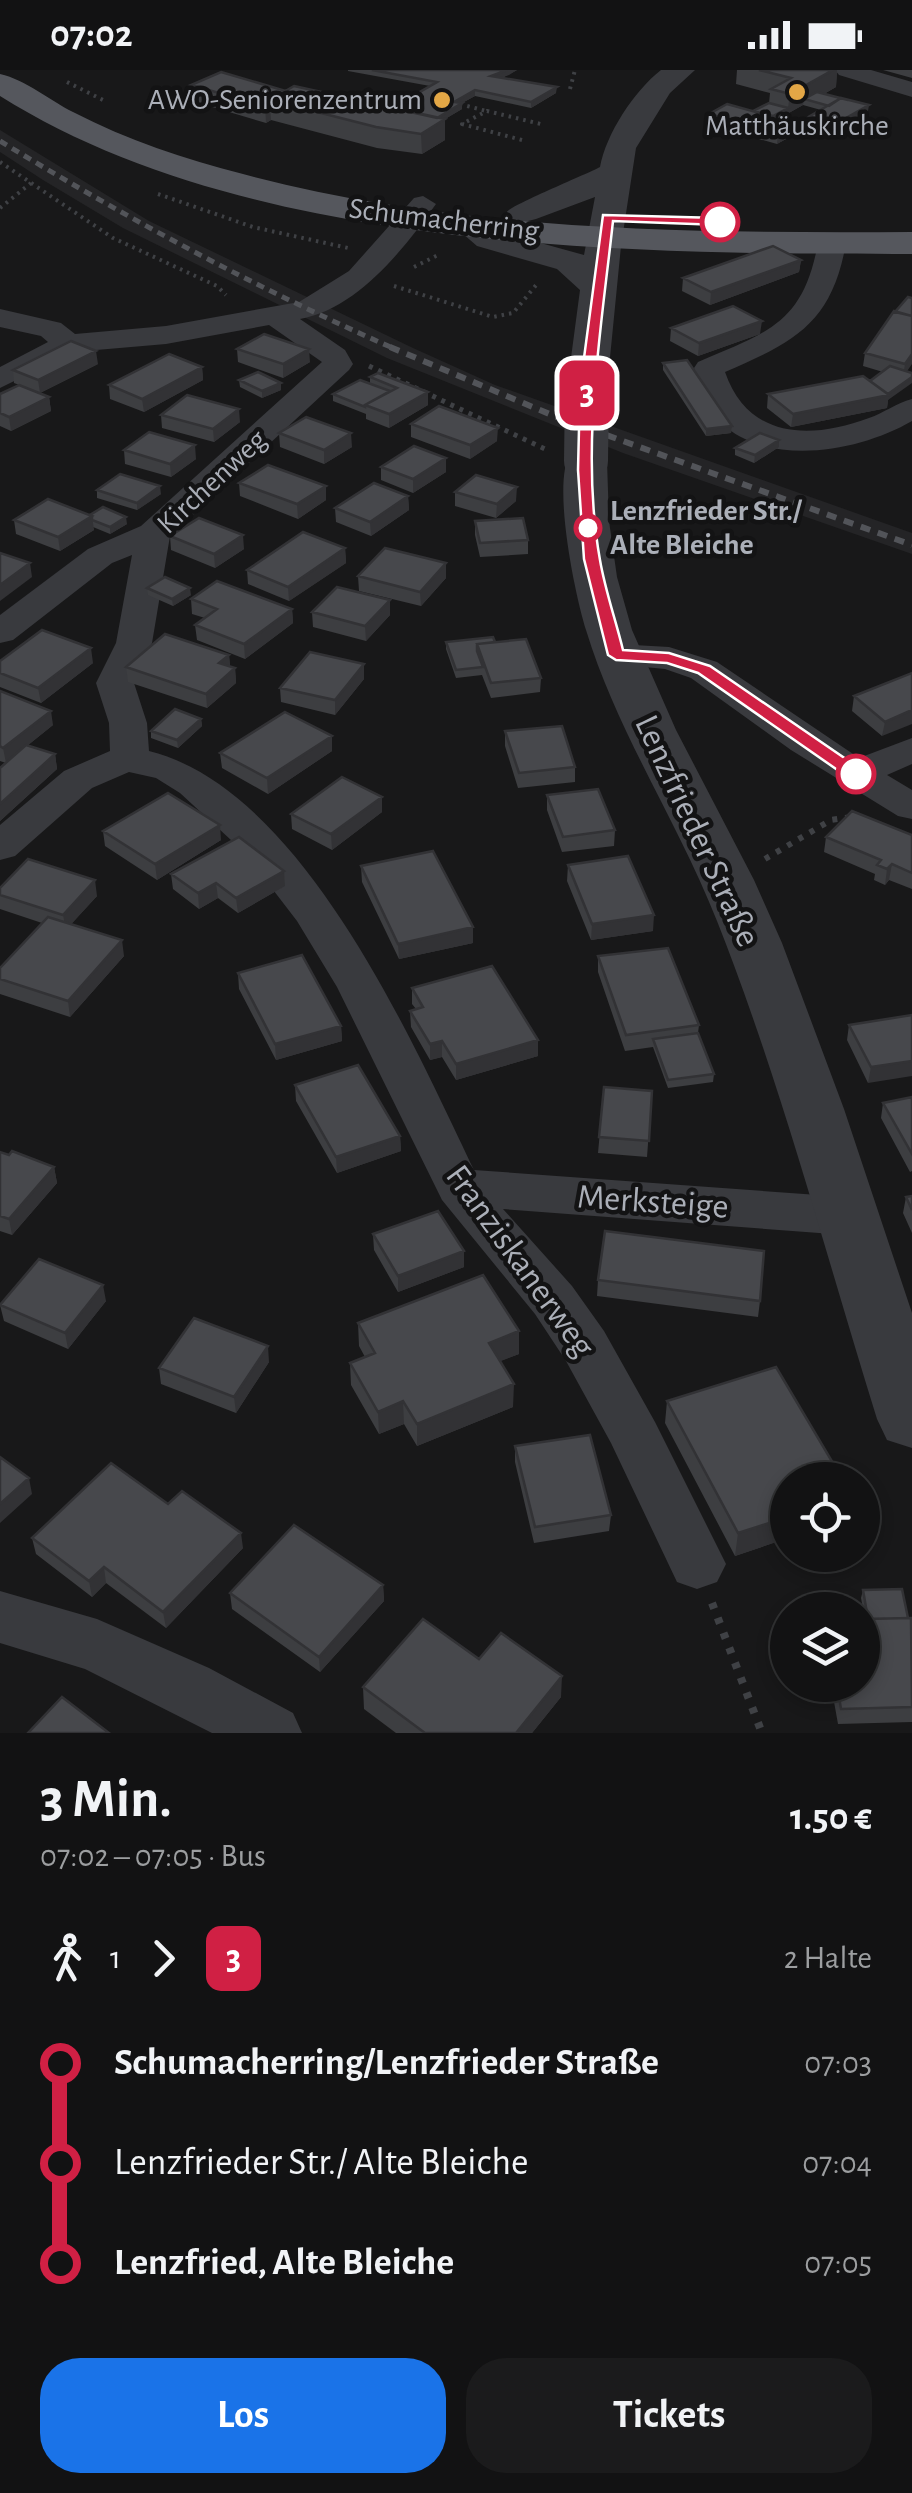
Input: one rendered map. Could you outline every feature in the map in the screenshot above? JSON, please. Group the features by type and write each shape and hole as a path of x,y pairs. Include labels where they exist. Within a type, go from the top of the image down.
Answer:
{"main road":[{"name":"Schumacherring","path":"22,70 57,95 165,144 472,228 912,227"},
{"name":"Schumacherring","path":"0,83 76,127 143,155 335,206 418,212 524,212 605,228 832,243 912,243"}],"street":[{"name":"Lenzfrieder Straße","path":"680,70 658,87 634,121 620,148 614,173 587,388 586,465 592,559 616,655 650,736 727,881 778,1008 912,1419"},
{"path":"847,70 912,90"},
{"path":"524,212 567,198 614,173"},
{"path":"0,379 68,344 166,335 308,308 344,289 418,212"},
{"path":"472,228 489,238 570,261 598,287"},
{"path":"832,243 820,290 803,318 783,336 709,368 711,383 736,420 790,441 818,442 878,428 912,408"},
{"path":"276,316 334,356 338,364"},
{"path":"0,318 52,329 68,344"},
{"name":"Kirchenweg","path":"130,760 128,723 115,683 134,643 153,534 338,364"},
{"path":"0,632 100,556 153,534"},
{"path":"616,655 669,658 704,670 856,774 912,807"},
{"path":"856,774 912,750"},
{"path":"0,848 88,774 111,762 130,760"},
{"name":"Franziskanerweg","path":"130,760 172,769 202,788 245,828 310,903 355,975 459,1187 564,1314 610,1390 696,1564"},
{"name":"Merksteige","path":"459,1187 846,1216"},
{"path":"0,1617 97,1646 235,1711 271,1733"}],"path":[{"path":"570,90 575,70"},
{"path":"56,76 105,101"},
{"path":"460,104 545,125"},
{"path":"487,112 462,124 522,140"},
{"path":"0,162 113,238 217,286 238,302"},
{"path":"0,208 31,183"},
{"path":"408,270 438,255"},
{"path":"392,278 382,282 493,317 512,313 539,282"},
{"path":"338,364 364,363 586,465"},
{"path":"727,881 831,820 864,815"},
{"path":"696,1564 762,1733"}],"shaded area":[{"path":"0,130 149,221 413,348 495,385 912,533 912,554 623,453 387,358 123,228 0,152"}],"building":[{"name":"AWO-Seniorenzentrum","path":"372,70 507,70 491,76 557,87 531,102 475,90 437,118 392,108 437,82"},
{"path":"759,70 833,70 790,94 771,89 791,78"},
{"path":"221,72 286,91 265,106 191,85"},
{"path":"294,86 445,119 421,134 376,127 270,100"},
{"path":"817,92 841,98 829,106 804,99"},
{"path":"841,98 869,105 837,123 810,116"},
{"path":"769,103 788,108 773,116 753,111"},
{"path":"727,104 796,123 778,132 709,114"},
{"path":"773,246 801,260 711,292 683,278"},
{"path":"908,297 912,298 912,316 895,312"},
{"path":"733,306 762,321 699,343 671,328"},
{"path":"894,311 912,316 912,354 905,364 865,353"},
{"path":"264,334 309,349 283,364 237,349"},
{"path":"71,341 96,351 38,380 13,370"},
{"path":"169,354 202,367 142,399 109,385"},
{"path":"687,360 732,426 706,429 663,363"},
{"path":"890,366 912,373 912,377 888,394 870,381"},
{"path":"258,372 281,383 262,391 239,380"},
{"path":"378,373 428,392 389,414 365,405 397,388 370,377"},
{"path":"863,376 889,395 793,414 768,394"},
{"path":"360,380 390,391 365,407 333,394"},
{"path":"19,385 49,397 9,417 0,413 0,394"},
{"path":"187,395 239,409 213,429 161,415"},
{"path":"439,406 498,428 470,445 411,424"},
{"path":"306,417 351,433 324,450 279,433"},
{"path":"149,432 195,445 170,464 124,450"},
{"path":"760,433 779,440 755,455 735,448"},
{"path":"414,446 446,458 413,479 381,467"},
{"path":"268,465 326,486 297,504 239,483"},
{"path":"120,474 160,486 137,503 97,490"},
{"path":"476,475 517,487 497,504 455,492"},
{"path":"374,483 408,496 370,522 335,508"},
{"path":"48,499 92,516 58,537 14,520"},
{"path":"103,507 126,517 110,527 92,520 90,515"},
{"path":"199,518 243,535 214,554 170,536"},
{"path":"523,518 528,540 480,543 475,521"},
{"path":"303,532 345,548 288,587 247,570"},
{"path":"385,548 446,563 420,592 358,576"},
{"path":"0,553 30,563 0,585"},
{"path":"165,577 190,588 172,599 147,588"},
{"path":"217,581 292,609 244,644 195,625 217,609 191,599"},
{"path":"337,587 390,600 365,626 312,612"},
{"path":"42,630 91,648 38,688 0,673 0,661"},
{"path":"165,634 229,655 219,663 235,668 206,694 126,667"},
{"path":"493,637 495,642 477,644 483,667 456,670 446,642"},
{"path":"526,639 541,678 491,683 477,644"},
{"path":"310,652 364,664 335,700 280,688"},
{"path":"912,673 912,710 885,722 854,696"},
{"path":"0,691 51,711 3,748 0,746"},
{"path":"175,709 201,719 177,740 151,731"},
{"path":"285,712 332,736 267,778 220,753"},
{"path":"562,726 575,767 519,773 505,731"},
{"path":"26,745 55,754 0,804 0,768"},
{"path":"342,777 382,797 331,834 291,814"},
{"path":"598,789 615,830 563,837 547,795"},
{"path":"168,793 220,825 155,864 103,831"},
{"path":"852,811 912,835 912,873 892,864 887,869 877,865 881,860 826,837"},
{"path":"239,837 284,871 236,898 216,883 198,893 171,874"},
{"path":"433,851 473,927 398,944 361,866"},
{"path":"628,856 654,915 592,924 568,865"},
{"path":"28,859 95,880 63,915 0,895 0,888"},
{"path":"48,917 122,940 68,1001 0,979 0,968"},
{"path":"668,948 699,1025 626,1035 598,956"},
{"path":"302,955 341,1026 275,1044 238,973"},
{"path":"492,966 538,1040 456,1064 442,1041 430,1044 410,1011 423,1007 412,988"},
{"path":"912,1015 912,1061 871,1067 849,1025"},
{"path":"698,1033 714,1074 668,1080 653,1039"},
{"path":"358,1065 400,1136 336,1157 295,1085"},
{"path":"604,1087 652,1091 649,1141 599,1137"},
{"path":"912,1097 912,1154 883,1103"},
{"path":"12,1151 54,1167 9,1219 0,1216 0,1152 9,1155"},
{"path":"438,1211 464,1251 398,1276 373,1234"},
{"path":"605,1231 764,1251 760,1301 598,1280"},
{"path":"39,1259 103,1285 65,1333 0,1305"},
{"path":"483,1275 519,1331 489,1343 514,1384 417,1424 403,1401 378,1412 350,1363 375,1353 358,1323"},
{"path":"194,1318 268,1346 234,1397 159,1368"},
{"path":"776,1367 832,1462 770,1462 770,1523 738,1533 667,1401"},
{"path":"590,1435 611,1515 535,1527 515,1446"},
{"path":"0,1457 29,1478 0,1504"},
{"path":"111,1463 168,1504 182,1491 241,1533 163,1612 104,1567 89,1581 32,1538"},
{"path":"294,1525 383,1585 319,1657 230,1593"},
{"path":"902,1589 908,1618 880,1619 880,1592 863,1590"},
{"path":"911,1618 912,1707 841,1709 840,1702 880,1702 880,1619"},
{"path":"423,1619 479,1659 501,1633 562,1676 516,1733 425,1733 363,1687"},
{"path":"62,1697 109,1733 28,1733"}],"railway":[{"path":"0,141 194,252 395,349"},
{"path":"390,347 559,418 912,545"}],"bus line":[{"name":"3","path":"720,222 607,217 587,388 586,470 592,559 616,655 669,658 704,670 856,774"}],"place":[{"name":"Matthäuskirche","path":"797,92"},
{"name":"AWO-Seniorenzentrum","path":"442,100"},
{"name":"Lenzfrieder Str./ Alte Bleiche","path":"588,528"}]}
